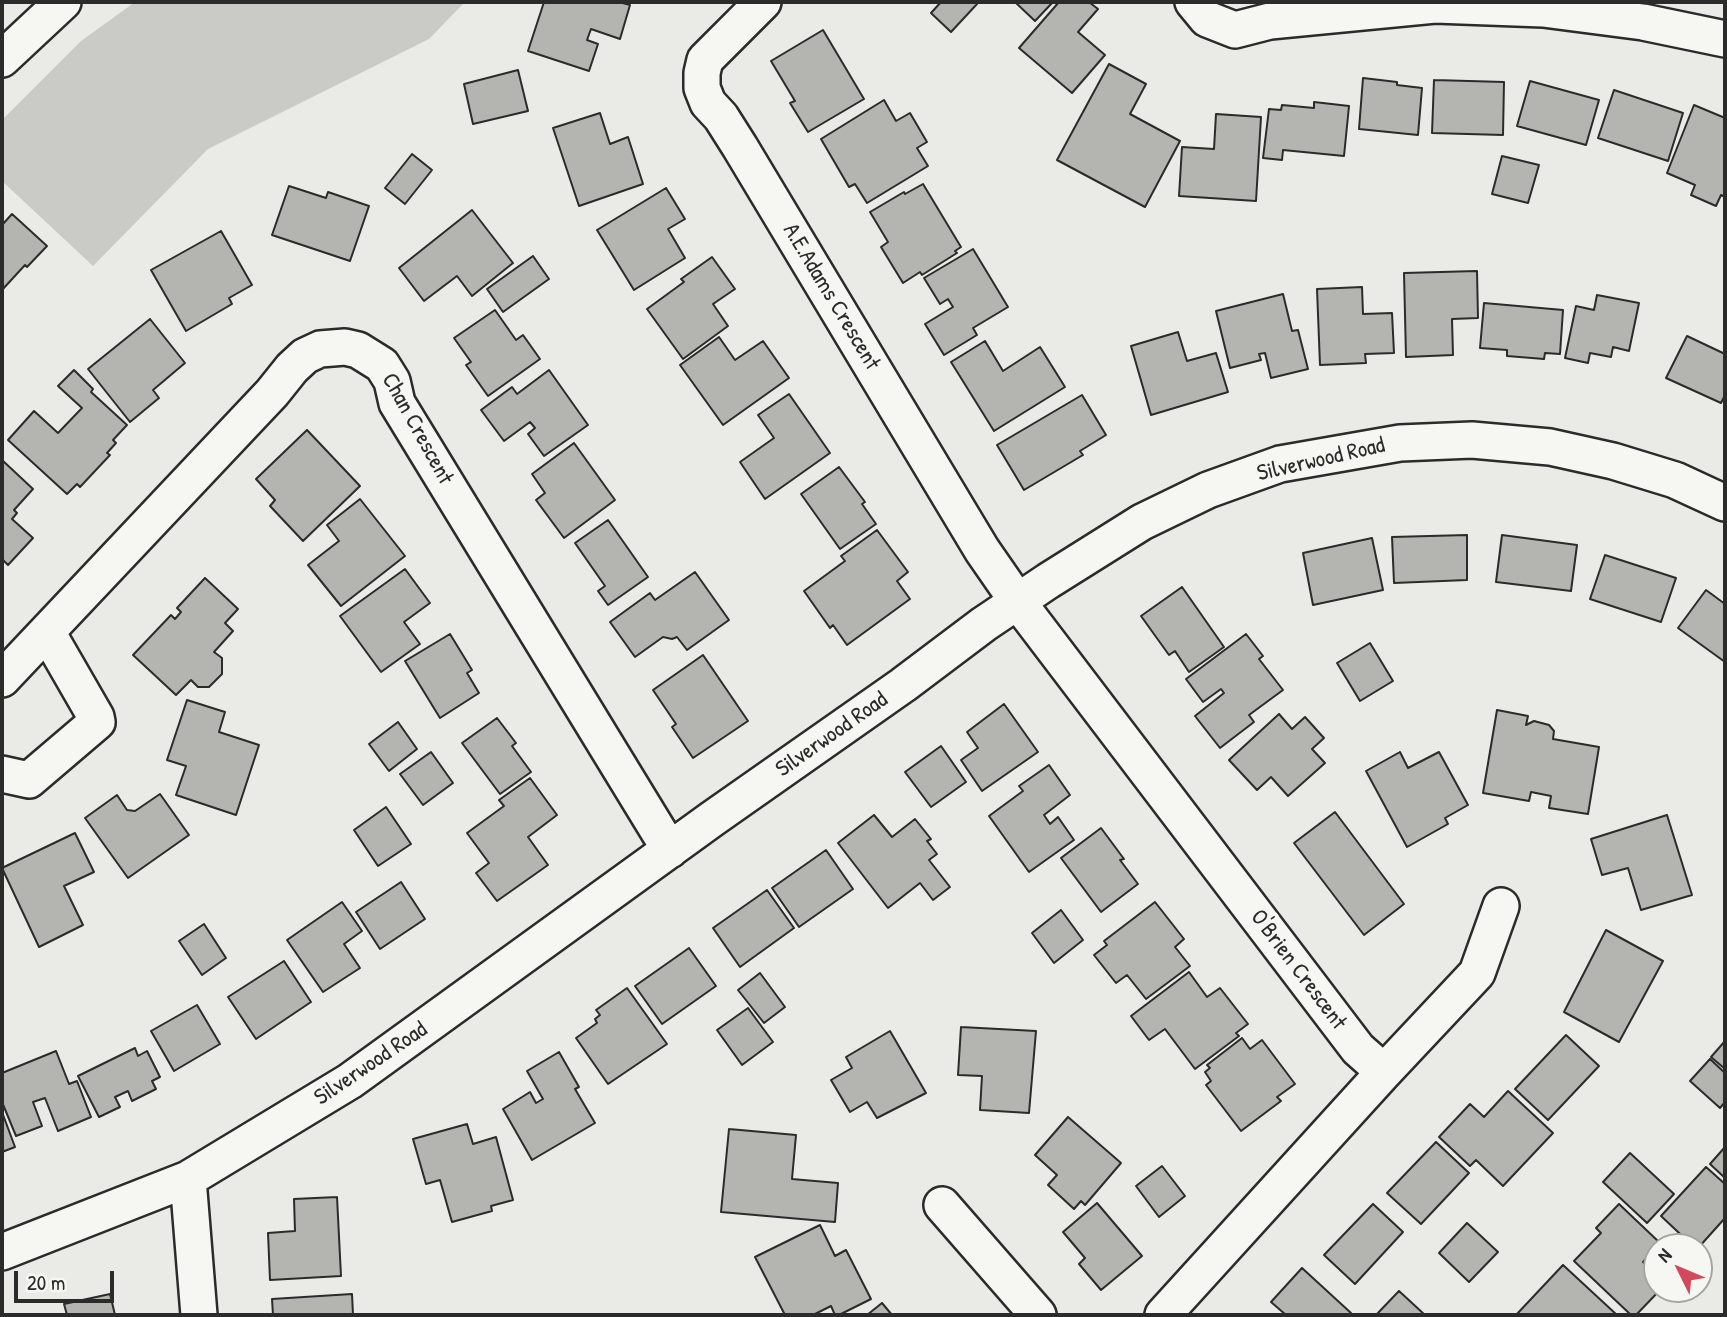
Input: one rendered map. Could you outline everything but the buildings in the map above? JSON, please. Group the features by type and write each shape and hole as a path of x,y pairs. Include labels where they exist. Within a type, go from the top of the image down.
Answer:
{"street":[{"path":"2,59 62,2"},
{"name":"A.E.Adams Crescent","path":"763,2 705,60 702,88 708,103 721,117 740,147 975,539 1018,602"},
{"path":"1193,2 1207,19 1235,30 1270,21 1435,5 1544,9 1643,22 1725,39"},
{"name":"Chan Crescent","path":"2,679 272,393 292,368 305,356 320,349 345,347 358,350 382,365 392,381 397,403 670,850"},
{"name":"Silverwood Road","path":"2,1252 188,1178 350,1081 1018,602 1142,522 1208,490 1280,464 1400,443 1472,440 1550,447 1613,461 1675,480 1725,503"},
{"name":"O'Brien Crescent","path":"1018,602 1358,1049 1384,1072"},
{"path":"2,775 29,780 97,722 47,632"},
{"path":"1163,1315 1478,973 1501,906"},
{"path":"188,1178 198,1315"},
{"path":"942,1205 1038,1315"}],"shaded area":[{"path":"135,2 465,2 429,39 208,149 93,266 2,181 2,120 81,41"}]}
